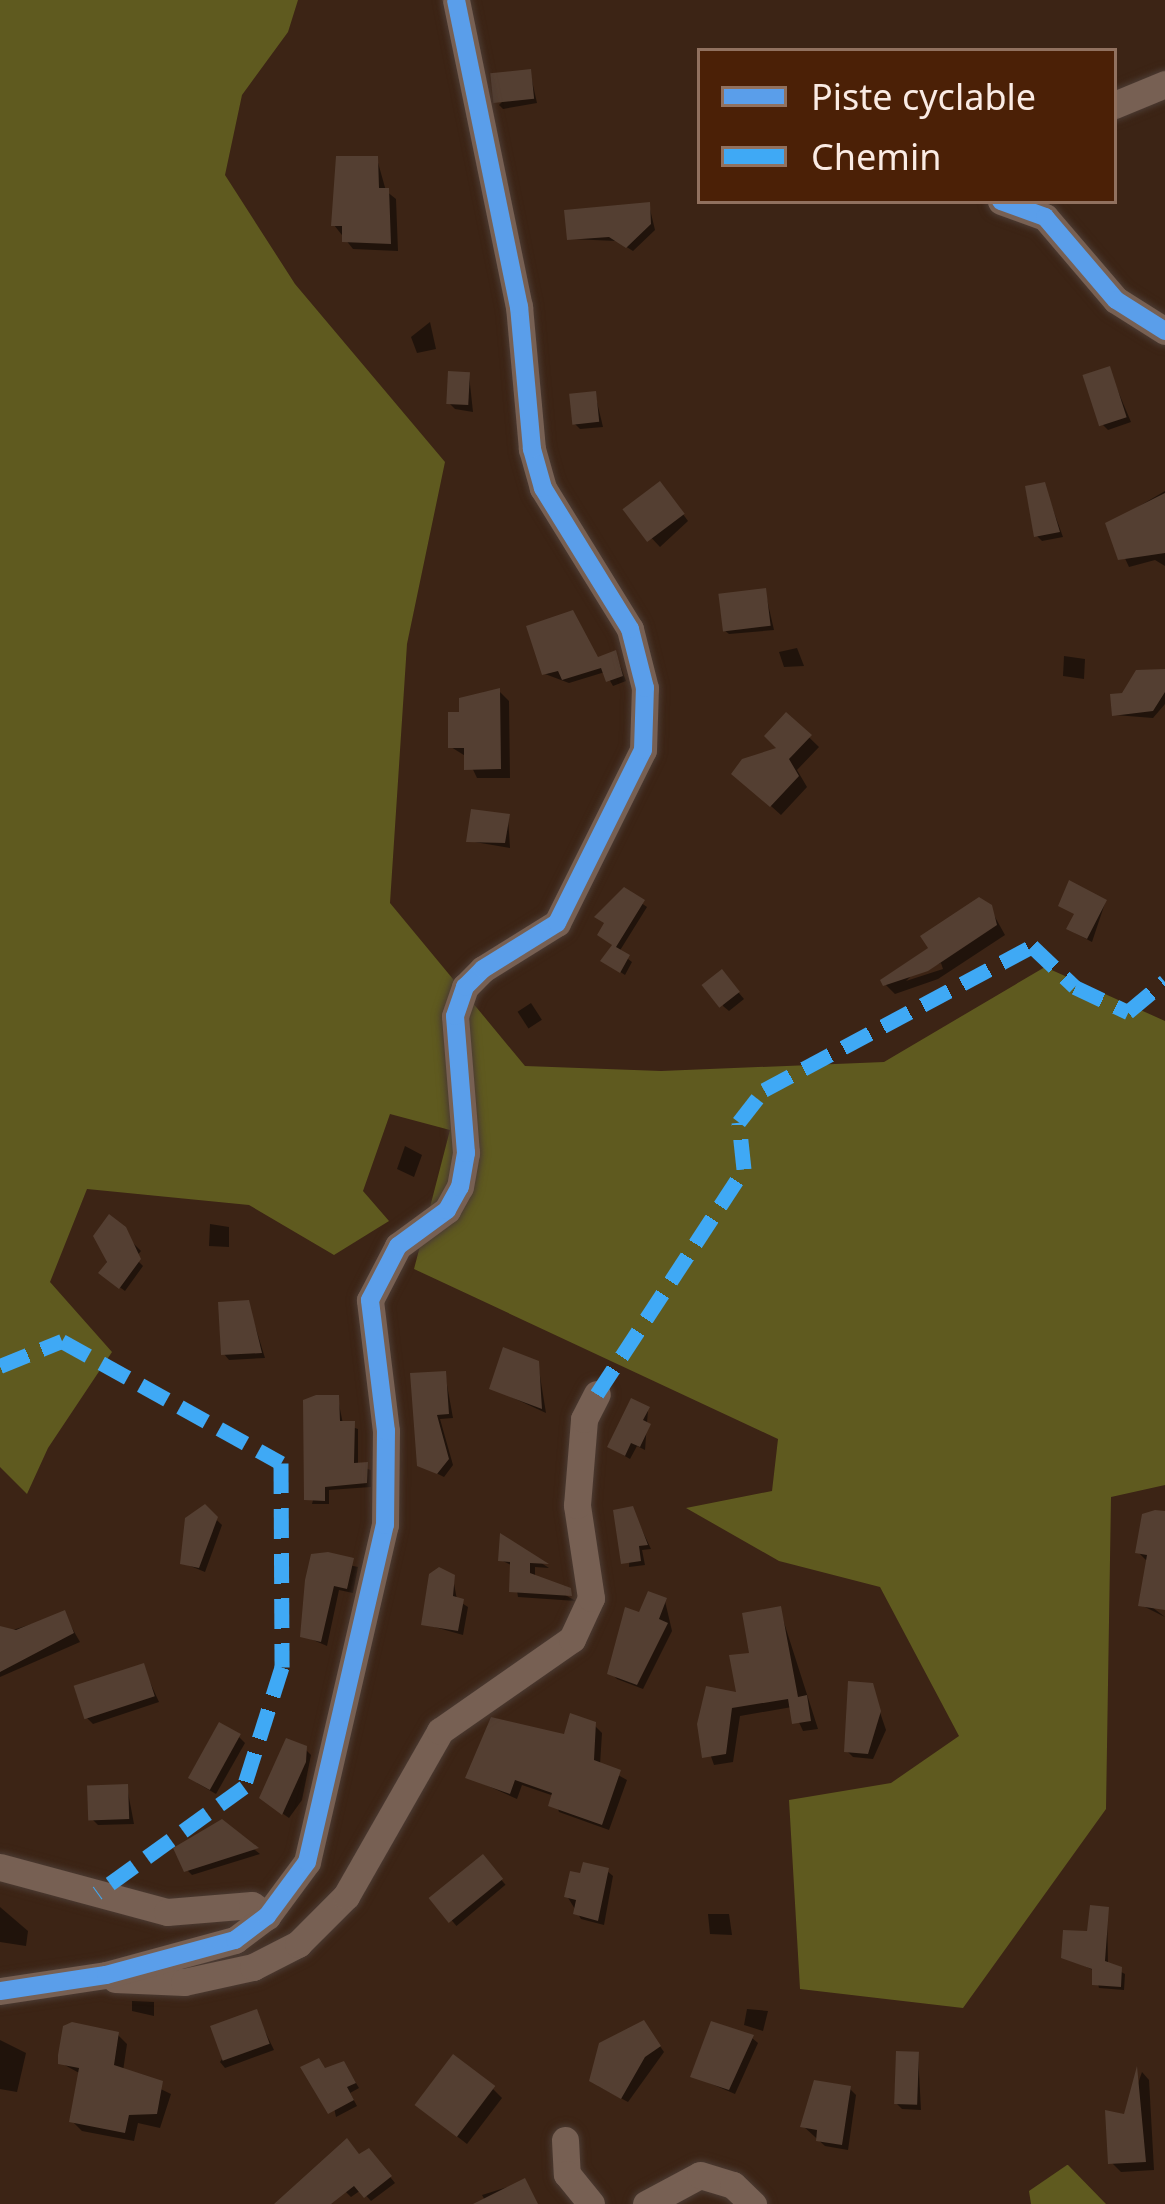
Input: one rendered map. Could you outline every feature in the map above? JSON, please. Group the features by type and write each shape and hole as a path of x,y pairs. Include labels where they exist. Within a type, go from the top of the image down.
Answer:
{"street":[{"path":"0,1991 106,1975 235,1940 267,1916 307,1862 324,1814 385,1526 386,1431 370,1300 398,1246 447,1210 460,1186 466,1153 454,1016 483,969 539,938 564,912 643,750 645,688 630,629 543,488 532,449 519,307 456,0"},
{"path":"1117,104 1165,84"},
{"path":"1009,204 1045,218 1116,300 1165,331"},
{"path":"106,1975 123,1983 184,1982 253,1967 298,1944 346,1896 440,1731 572,1639 591,1598 577,1505 584,1420 597,1394"},
{"path":"0,1867 167,1912 252,1905 267,1916"},
{"path":"565,2140 567,2174 591,2204"},
{"path":"646,2204 700,2175 733,2185 753,2204"}],"shaded area":[{"path":"0,0 298,0 288,32 242,95 225,175 295,284 445,462 407,644 390,903 525,1066 661,1071 884,1062 1045,967 1165,1021 1165,1485 1111,1497 1106,1809 963,2008 800,1989 789,1800 891,1783 959,1736 880,1587 779,1561 686,1508 772,1491 778,1439 414,1269 450,1130 390,1114 363,1191 389,1221 334,1255 249,1205 87,1189 50,1282 112,1352 48,1448 27,1494 0,1467"},
{"path":"1067,2165 1106,2204 1031,2204 1029,2191"}],"building":[{"path":"531,69 534,99 493,103 490,73"},
{"path":"336,156 378,156 379,188 389,188 391,244 342,242 342,226 331,226"},
{"path":"650,202 651,224 626,248 609,237 567,240 564,210"},
{"path":"1110,366 1127,417 1099,426 1082,375"},
{"path":"448,371 470,372 468,405 446,404"},
{"path":"596,391 599,422 572,425 569,394"},
{"path":"660,481 685,514 647,542 622,509"},
{"path":"1045,482 1060,532 1034,537 1025,486"},
{"path":"1165,493 1165,553 1118,560 1105,523"},
{"path":"766,588 771,626 723,632 718,594"},
{"path":"573,610 598,657 616,650 623,676 606,682 601,668 562,680 558,671 542,675 526,626"},
{"path":"1165,669 1165,692 1153,711 1112,716 1110,694 1122,693 1136,670"},
{"path":"500,688 501,769 464,770 464,748 448,748 448,712 459,712 459,698"},
{"path":"786,712 812,735 789,759 799,776 770,807 731,774 742,759 776,748 764,736"},
{"path":"471,809 510,814 505,843 466,842"},
{"path":"1069,880 1107,900 1087,939 1066,929 1074,914 1058,906"},
{"path":"624,887 645,900 616,947 630,955 620,973 600,961 612,945 597,935 604,923 594,917"},
{"path":"979,897 992,905 997,925 928,971 883,986 880,980 928,948 920,936"},
{"path":"722,969 740,992 719,1008 702,985"},
{"path":"109,1214 126,1227 141,1259 119,1289 98,1273 107,1262 93,1236"},
{"path":"249,1300 262,1353 221,1355 218,1302"},
{"path":"503,1347 539,1361 542,1409 489,1389"},
{"path":"446,1371 449,1414 437,1415 449,1459 437,1474 417,1466 410,1373"},
{"path":"339,1395 340,1421 355,1421 354,1463 368,1462 367,1483 325,1487 325,1501 304,1500 303,1400"},
{"path":"631,1398 650,1407 643,1420 651,1424 640,1447 631,1443 625,1456 607,1447"},
{"path":"205,1504 218,1517 199,1568 180,1564 185,1518"},
{"path":"633,1506 648,1545 639,1546 641,1561 621,1564 613,1510"},
{"path":"1165,1511 1165,1610 1138,1606 1147,1555 1135,1553 1142,1514"},
{"path":"500,1533 549,1564 530,1563 530,1573 571,1588 572,1596 509,1592 510,1562 498,1561"},
{"path":"311,1554 354,1558 347,1589 334,1586 321,1642 300,1637"},
{"path":"439,1567 455,1575 453,1596 464,1599 458,1631 421,1625 429,1574"},
{"path":"648,1591 667,1598 659,1619 668,1623 637,1685 607,1674 625,1607 639,1612"},
{"path":"781,1606 798,1697 807,1695 811,1721 792,1724 788,1699 732,1708 726,1754 702,1758 697,1724 706,1686 736,1692 729,1655 749,1653 742,1613"},
{"path":"65,1610 74,1633 0,1672 0,1626 16,1630"},
{"path":"144,1663 155,1696 84,1719 74,1686"},
{"path":"848,1681 873,1683 881,1711 868,1754 844,1752"},
{"path":"570,1713 596,1722 594,1760 621,1770 602,1825 548,1806 552,1793 515,1780 510,1794 465,1778 491,1717 564,1734"},
{"path":"219,1722 241,1734 210,1790 188,1778"},
{"path":"286,1738 307,1746 306,1762 282,1815 259,1798"},
{"path":"128,1784 129,1819 88,1820 87,1785"},
{"path":"222,1819 259,1848 184,1872 173,1848"},
{"path":"483,1854 503,1879 449,1923 429,1898"},
{"path":"583,1862 609,1868 598,1921 573,1914 576,1900 564,1897 570,1871 580,1873"},
{"path":"1090,1905 1109,1907 1105,1961 1122,1967 1121,1987 1092,1985 1092,1969 1061,1958 1063,1930 1087,1931"},
{"path":"257,2009 270,2044 223,2061 210,2026"},
{"path":"644,2020 661,2046 645,2057 621,2099 589,2081 599,2043"},
{"path":"711,2021 754,2035 729,2090 690,2077"},
{"path":"72,2022 119,2032 114,2065 163,2081 157,2114 129,2115 125,2133 69,2122 79,2068 58,2064 58,2055 63,2026"},
{"path":"896,2051 919,2052 917,2105 894,2104"},
{"path":"453,2054 495,2086 457,2137 414,2105"},
{"path":"319,2058 325,2068 344,2061 356,2083 347,2087 354,2100 328,2114 300,2067"},
{"path":"1137,2066 1146,2162 1108,2164 1105,2110 1124,2114"},
{"path":"814,2080 851,2086 842,2145 816,2141 817,2130 800,2127"},
{"path":"347,2138 359,2154 369,2148 392,2176 364,2198 354,2186 331,2204 274,2204"},
{"path":"525,2178 538,2204 473,2204"}],"marked path":[{"path":"597,1394 744,1169 739,1122 764,1090 1032,946 1075,987 1128,1012 1165,981"},
{"path":"0,1366 62,1341 281,1463 282,1667 244,1787 97,1893"}],"cycle path":[{"path":"0,1991 106,1975 235,1940 267,1916 307,1862 385,1525 386,1431 370,1300 398,1246 447,1210 460,1187 466,1153 455,1016 465,987 483,969 557,923 643,750 645,688 630,629 543,488 532,449 519,307 456,0"},
{"path":"1009,204 1045,217 1116,300 1165,331"}]}
